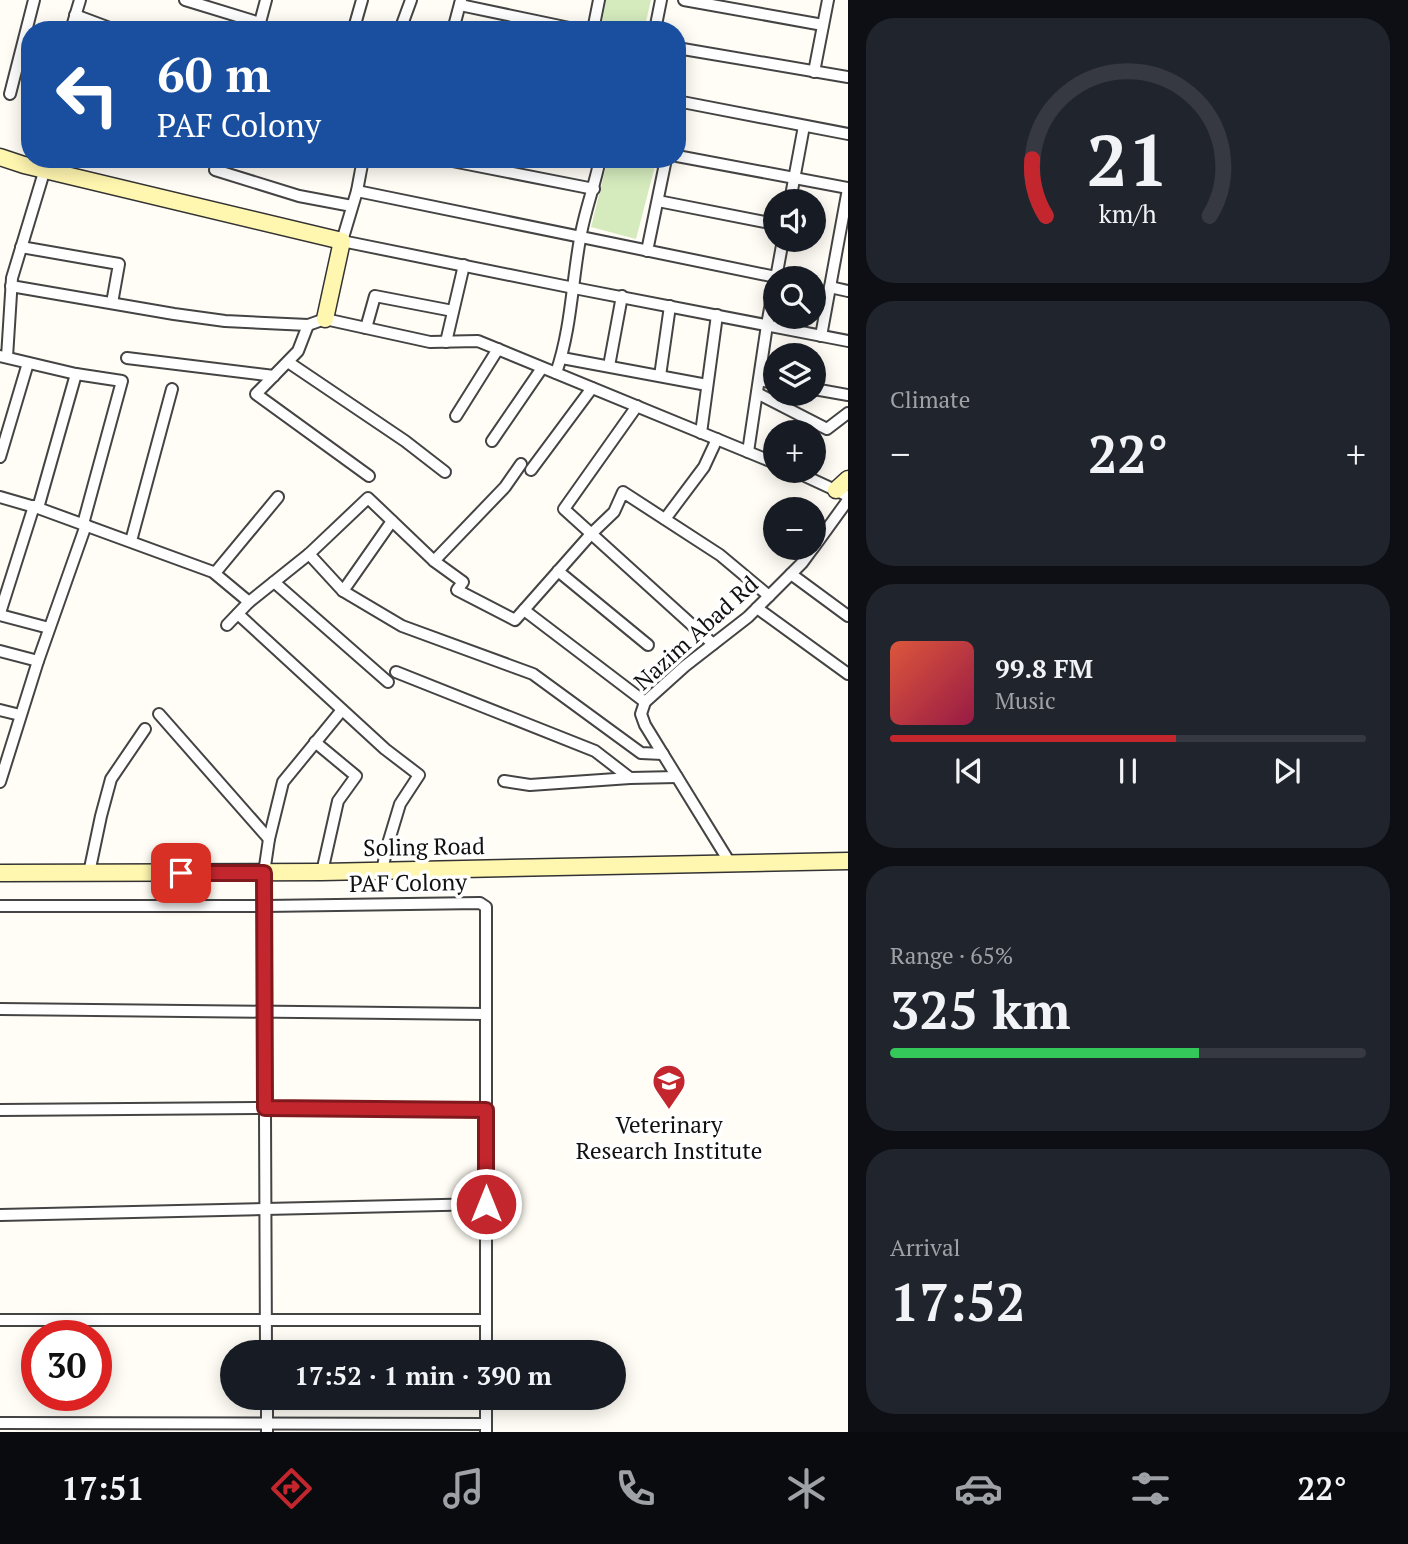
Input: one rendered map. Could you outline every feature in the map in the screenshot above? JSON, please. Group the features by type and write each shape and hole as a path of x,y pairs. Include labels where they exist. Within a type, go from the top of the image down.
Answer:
{"street":[{"path":"31,21 34,0"},
{"path":"73,21 80,0"},
{"path":"185,0 245,21"},
{"path":"260,21 266,0"},
{"path":"356,21 362,0"},
{"path":"403,21 411,0"},
{"path":"595,21 599,0"},
{"path":"657,21 661,0"},
{"path":"684,0 824,25"},
{"path":"814,72 828,0"},
{"path":"455,21 460,3 539,21"},
{"path":"75,15 91,21"},
{"path":"686,50 848,77"},
{"path":"10,94 21,68"},
{"path":"686,103 848,134"},
{"path":"792,189 804,126"},
{"path":"0,157 21,161"},
{"path":"686,158 848,189 844,235 830,287 821,336"},
{"path":"0,782 84,524 122,381 76,374 3,356 12,278 46,168"},
{"path":"59,168 342,241 763,324"},
{"path":"325,319 361,168"},
{"path":"488,168 594,189"},
{"path":"556,373 562,358 580,236 598,168"},
{"path":"647,251 664,168"},
{"path":"215,170 299,196 352,206"},
{"path":"357,191 763,276"},
{"path":"658,201 763,222"},
{"path":"21,247 119,264 112,303"},
{"path":"446,342 464,265"},
{"path":"11,286 225,321 308,325 325,319 430,342 478,341 763,458"},
{"path":"830,287 848,291"},
{"path":"366,328 375,296 453,311"},
{"path":"609,366 622,296"},
{"path":"660,376 670,306"},
{"path":"701,433 717,315"},
{"path":"308,325 298,351 256,394 369,476"},
{"path":"748,452 766,329"},
{"path":"787,329 848,341"},
{"path":"456,416 498,349"},
{"path":"127,358 274,376"},
{"path":"562,358 707,386"},
{"path":"288,362 405,441 445,472"},
{"path":"0,457 27,363"},
{"path":"492,441 542,368"},
{"path":"50,628 0,614 76,374"},
{"path":"759,380 763,381"},
{"path":"531,470 592,388"},
{"path":"131,541 172,389"},
{"path":"826,391 848,395"},
{"path":"757,393 827,429 848,413"},
{"path":"637,406 564,509 713,645"},
{"path":"665,519 704,467 717,439"},
{"path":"434,561 505,487 521,464"},
{"path":"825,483 845,491"},
{"name":"Nazim Abad Rd","path":"826,525 845,491"},
{"path":"227,625 249,602 309,554 368,498 434,561 463,582 457,590 515,620 614,512 623,492 720,555 769,596"},
{"path":"0,497 36,507 215,573 249,602"},
{"path":"215,573 278,497"},
{"path":"343,591 392,521"},
{"path":"309,554 343,591 402,626 533,674 640,753 663,754"},
{"name":"Nazim Abad Rd","path":"730,863 645,725 641,714 645,702 685,666 748,617 804,560"},
{"path":"558,571 648,645"},
{"path":"791,574 848,616"},
{"path":"274,582 388,682"},
{"path":"757,608 848,674"},
{"path":"524,610 645,702"},
{"path":"238,614 385,749 419,775 400,804 382,871"},
{"path":"0,651 38,661"},
{"path":"396,673 595,751 630,778"},
{"path":"0,710 20,715"},
{"path":"266,1340 264,873 282,782 342,710"},
{"path":"159,713 269,839"},
{"path":"89,873 111,779 145,729"},
{"path":"315,742 356,776 338,801 322,872"},
{"path":"504,781 530,785 677,777"},
{"name":"Soling Road","path":"0,873 264,873 848,861"},
{"name":"PAF Colony","path":"0,906 484,905 487,913 486,1340"},
{"path":"0,1009 486,1014"},
{"path":"0,1111 265,1108 486,1110"},
{"path":"0,1215 486,1204"},
{"path":"0,1320 486,1320"},
{"path":"267,1410 267,1428"},
{"path":"0,1423 267,1428 486,1428 486,1410"}],"green space":[{"path":"606,0 651,0 646,21 602,21"},
{"path":"606,168 654,168 636,239 591,227"}],"place":[{"name":"Veterinary Research Institute","path":"669,1111"}],"route":[{"path":"181,873 264,873 265,1108 486,1110 486,1204"}]}
